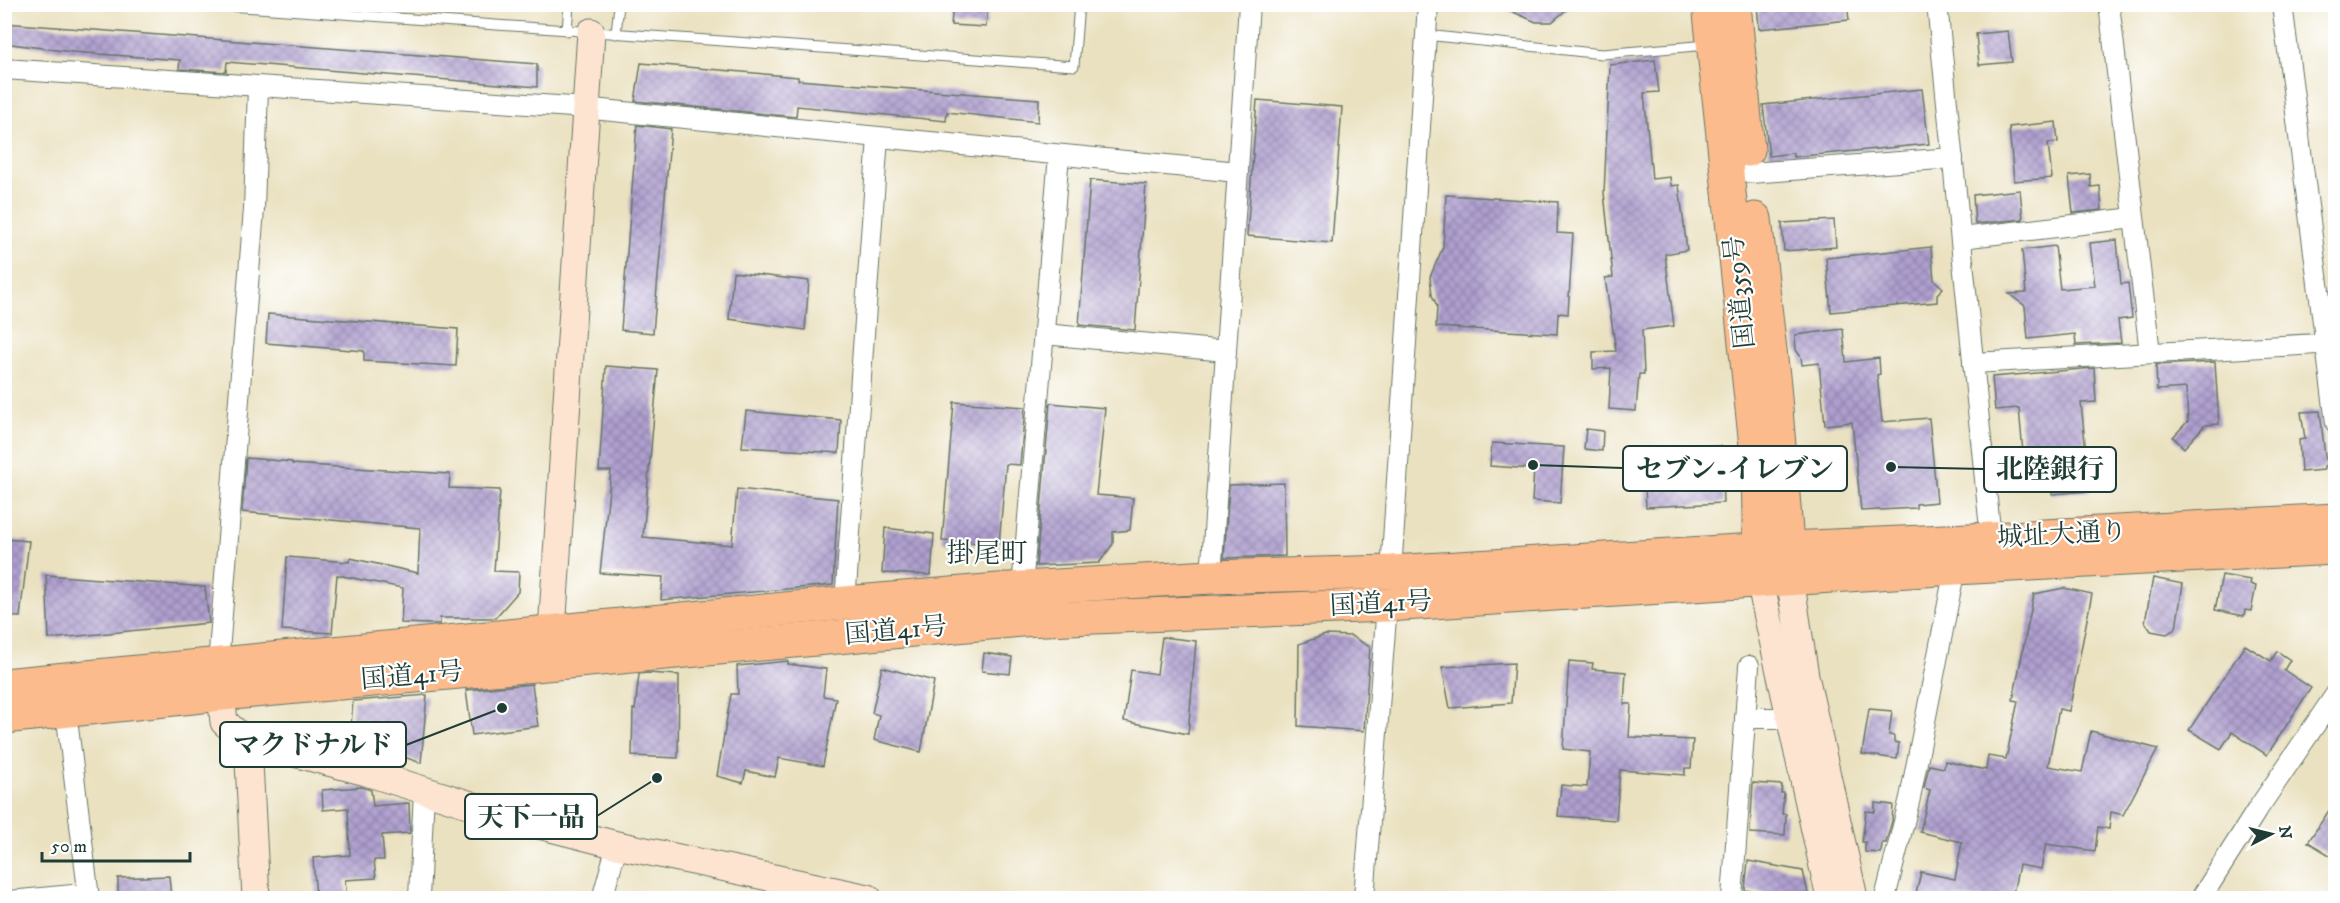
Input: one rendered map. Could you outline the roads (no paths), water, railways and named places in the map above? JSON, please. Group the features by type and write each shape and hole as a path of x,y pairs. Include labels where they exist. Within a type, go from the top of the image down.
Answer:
{"highway":[{"name":"国道359号","path":"1709,4 1758,465 1774,564"},
{"name":"国道359号","path":"1734,4 1774,385 1774,564"},
{"name":"城址大通り","path":"1774,564 1991,539 2336,520"},
{"name":"城址大通り","path":"1774,564 1955,568 2336,549"},
{"name":"国道41号","path":"4,717 66,711 219,679 552,631 845,603 1022,588 1211,577 1774,564"},
{"name":"国道41号","path":"4,685 219,679 555,663 1021,620 1387,605 1774,564"}],"street":[{"path":"1211,577 1249,4"},
{"path":"1391,572 1428,4"},
{"path":"1937,4 1991,539"},
{"path":"2109,4 2150,353"},
{"path":"2282,4 2331,343 2336,423"},
{"path":"555,663 552,631 584,109 591,32"},
{"path":"4,69 584,109 1238,172"},
{"path":"258,87 255,209 219,679 225,722 248,743 299,754 519,820 617,845 868,898"},
{"path":"845,603 878,137"},
{"path":"1022,588 1059,155"},
{"path":"1750,173 1953,158"},
{"path":"1961,238 2134,218"},
{"path":"1044,334 1226,351"},
{"path":"1973,363 2331,343"},
{"path":"1774,564 1790,718 1830,898"},
{"path":"1774,564 1804,676 1854,898"},
{"path":"1885,898 1910,798 1955,568"},
{"path":"1364,898 1387,605"},
{"path":"1732,898 1749,666"},
{"path":"2201,898 2257,810 2336,694"},
{"path":"66,711 88,893"},
{"path":"1745,718 1790,718"},
{"path":"248,743 256,898"},
{"path":"419,898 424,791"},
{"path":"605,898 604,892 617,845"}],"lane":[{"path":"201,4 1074,66 1079,4"},
{"path":"569,4 591,32"},
{"path":"591,32 619,4"},
{"path":"1426,34 1602,54 1714,45"},
{"path":"4,896 88,893"}],"place":[{"name":"セブン-イレブン","path":"1533,465"},
{"name":"北陸銀行","path":"1891,467"},
{"name":"マクドナルド","path":"502,708"},
{"name":"天下一品","path":"657,778"}],"district":[{"name":"掛尾町","path":"987,554"}]}
